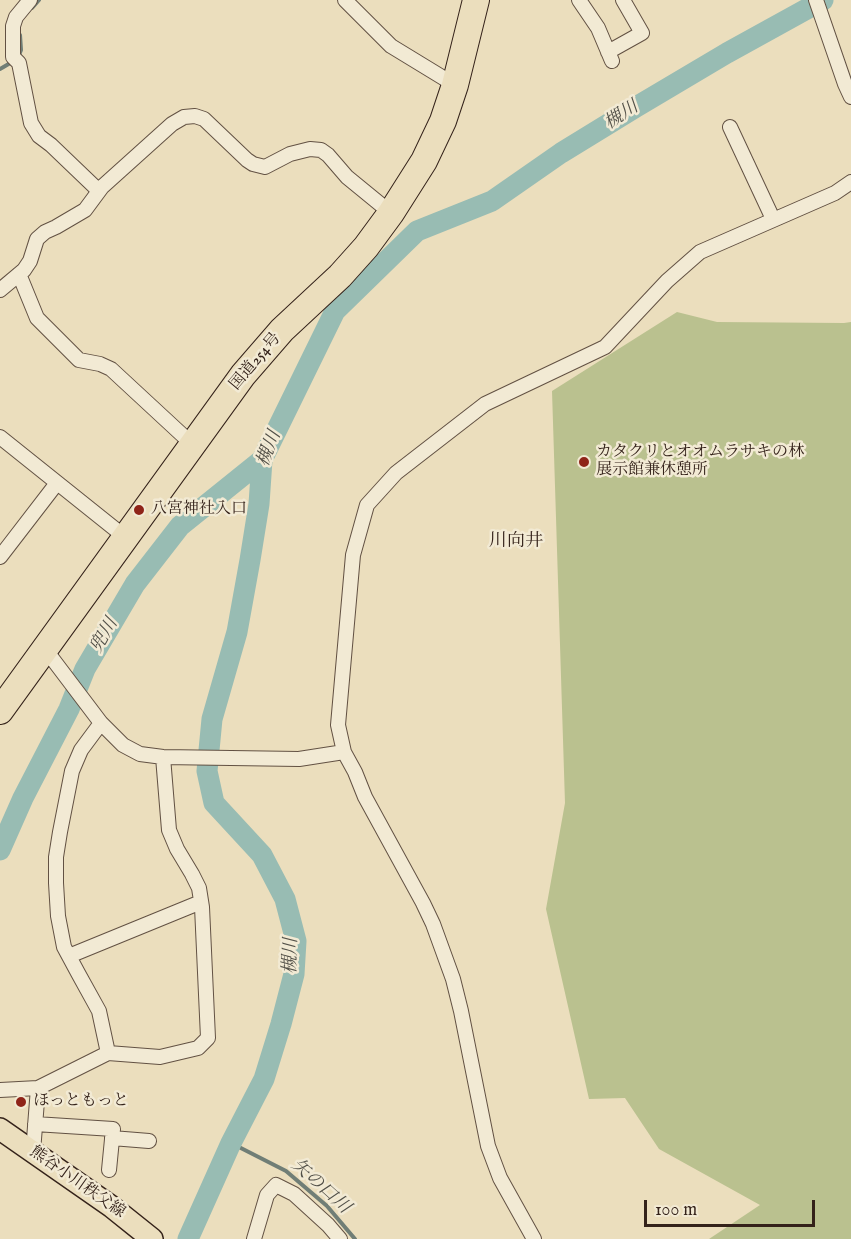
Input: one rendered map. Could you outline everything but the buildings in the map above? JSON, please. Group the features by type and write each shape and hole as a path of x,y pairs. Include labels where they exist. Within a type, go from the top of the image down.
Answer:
{"highway":[{"name":"国道254号","path":"0,711 243,375 282,330 366,248 391,213 424,160 443,121 455,85 476,0"}],"main road":[{"name":"熊谷小川秩父線","path":"0,1130 144,1235"}],"street":[{"path":"30,0 16,17 13,26 13,57 19,63 31,123 39,136 99,191"},
{"path":"345,0 391,46 455,85"},
{"path":"579,0 598,28 610,56 642,33 623,0"},
{"path":"816,0 831,47 851,97"},
{"path":"0,290 24,270 30,261 37,239 45,232 85,210 99,191 172,124 183,117 195,116 204,119 253,164 265,166 290,154 310,149 321,150 347,177 391,213"},
{"path":"730,127 773,219"},
{"path":"534,1239 500,1178 488,1146 456,989 433,924 365,797 344,752 338,725 353,555 367,505 396,473 485,404 605,347 667,281 700,252 835,193 851,182"},
{"path":"19,274 37,318 79,360 100,364 111,369 192,444"},
{"path":"0,437 125,537"},
{"path":"0,557 57,483"},
{"path":"45,649 99,720 123,745 140,754 166,757 299,759 344,752"},
{"path":"99,720 81,750 72,771 57,849 56,883 58,916 64,947 99,1011 108,1053"},
{"path":"0,1090 38,1088 108,1053 160,1057 198,1048 207,1038 199,888 169,830 166,757"},
{"path":"69,956 201,902"},
{"path":"33,1152 38,1088"},
{"path":"35,1124 113,1129 109,1170"},
{"path":"112,1138 149,1141"},
{"path":"254,1239 267,1195 276,1185 294,1194 340,1239"}],"green space":[{"path":"677,312 717,322 851,322 851,1239 709,1239 760,1205 659,1149 625,1098 589,1099 546,909 565,803 552,391"}],"waterway":[{"path":"32,8 39,0"},
{"name":"槻川","path":"188,1239 231,1143 264,1079 294,974 296,941 285,899 262,855 214,803 207,771 212,719 237,632 250,560 259,504 262,460 335,311 417,231 492,201 561,153 636,107 823,0"},
{"path":"19,55 20,35"},
{"path":"0,69 12,62"},
{"name":"兜川","path":"0,850 23,798 69,709 85,669 135,584 180,526 262,460"},
{"name":"矢の口川","path":"231,1143 286,1171 327,1206 355,1239"}],"place":[{"name":"カタクリとオオムラサキの林 展示館兼休憩所","path":"584,462"},
{"name":"八宮神社入口","path":"139,510"},
{"name":"ほっともっと","path":"21,1102"}],"district":[{"name":"川向井","path":"516,542"}]}
